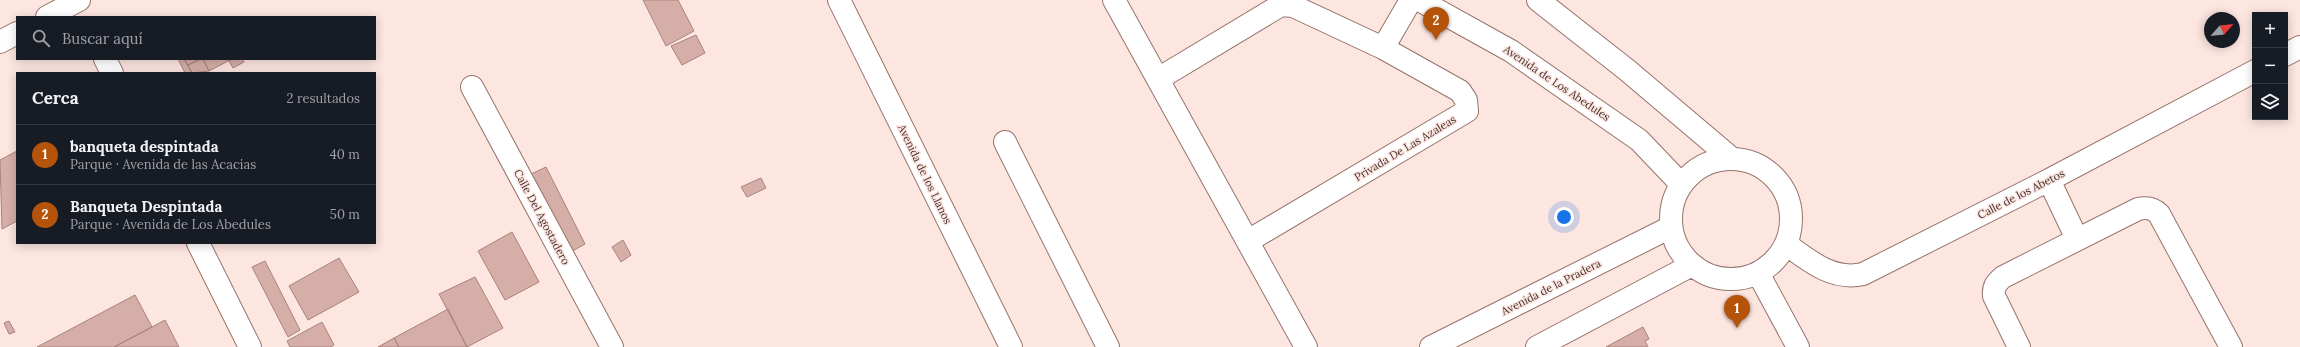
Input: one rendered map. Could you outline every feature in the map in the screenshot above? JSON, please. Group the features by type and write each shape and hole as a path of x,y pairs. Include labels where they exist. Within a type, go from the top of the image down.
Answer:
{"street":[{"name":"Avenida de los Llanos","path":"839,0 1011,347"},
{"path":"1114,0 1306,347"},
{"path":"1383,48 1411,0"},
{"name":"Avenida de Los Abedules","path":"1419,0 1511,51 1639,140 1681,184"},
{"path":"1538,0 1627,70 1731,158"},
{"path":"50,16 78,5"},
{"name":"Privada De Las Azaleas","path":"1158,79 1281,6 1293,6 1383,48 1460,91 1466,100 1467,111 1248,241"},
{"path":"0,42 16,34"},
{"path":"2288,53 2300,47"},
{"path":"105,60 111,72"},
{"name":"Calle de los Abetos","path":"1786,244 1814,265 1829,272 1852,277 1863,274 2049,180 2252,73"},
{"name":"Calle Del Agostadero","path":"472,87 612,347"},
{"path":"1005,142 1108,347"},
{"path":"1731,158 1748,161 1764,168 1776,179 1786,194 1791,210 1791,228 1786,244 1774,261 1758,273 1741,279 1723,279 1707,274 1692,265 1678,248 1671,227 1672,205 1681,184 1695,170 1712,161 1731,158"},
{"path":"2049,180 2077,239"},
{"path":"2019,347 1994,296 1996,283 2003,277 2077,239 2138,209 2146,207 2155,210 2160,214 2231,347"},
{"name":"Avenida de la Pradera","path":"1431,347 1671,227"},
{"path":"198,244 250,347"},
{"path":"1537,347 1692,265"},
{"path":"1758,273 1798,347"}],"building":[{"path":"643,0 678,0 694,31 666,46"},
{"path":"696,35 705,53 682,65 671,46"},
{"path":"178,60 185,60 191,72 184,72"},
{"path":"185,60 198,60 188,65"},
{"path":"198,60 204,60 209,71 192,72 188,65"},
{"path":"204,60 230,60 209,71"},
{"path":"243,60 244,62 233,68 229,61"},
{"path":"16,152 16,222 2,229 0,160"},
{"path":"546,167 585,244 569,253 529,175"},
{"path":"761,178 766,188 747,197 741,187"},
{"path":"512,232 539,282 505,300 478,251"},
{"path":"623,240 631,255 621,262 612,247"},
{"path":"339,258 359,292 308,320 289,286"},
{"path":"265,261 300,330 288,337 252,267"},
{"path":"475,277 503,328 467,347 439,294"},
{"path":"135,295 152,327 114,347 37,347"},
{"path":"448,309 467,347 399,347 394,338"},
{"path":"165,320 179,347 114,347 152,327"},
{"path":"9,321 15,332 9,334 4,323"},
{"path":"322,322 334,345 331,347 290,347 287,341"},
{"path":"1643,327 1649,339 1645,341 1648,347 1606,347"},
{"path":"394,338 399,347 378,347"}],"place":[{"name":"Banqueta Despintada","path":"1436,40"},
{"name":"banqueta despintada","path":"1737,328"}]}
